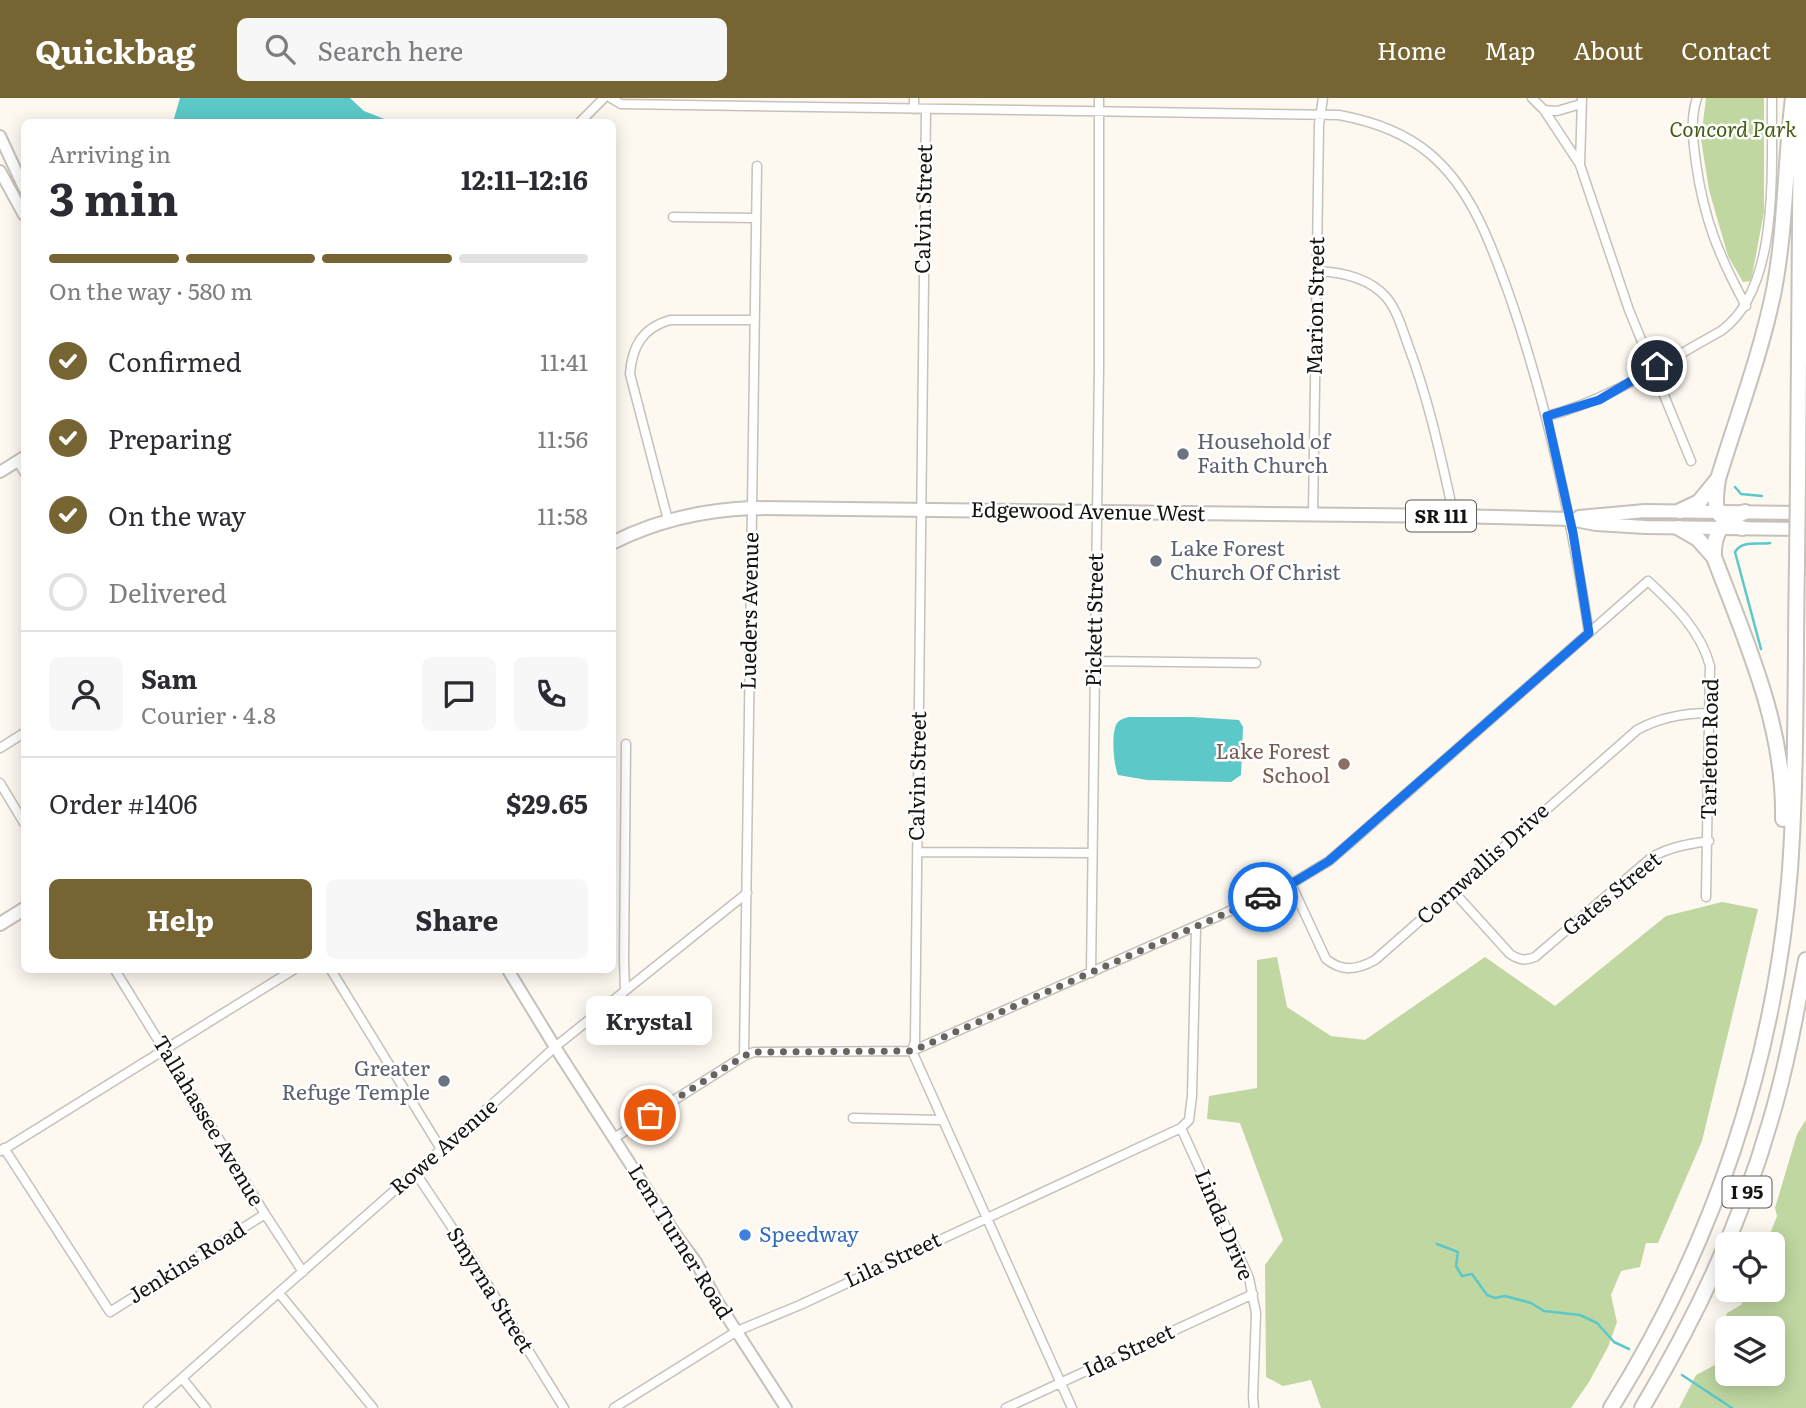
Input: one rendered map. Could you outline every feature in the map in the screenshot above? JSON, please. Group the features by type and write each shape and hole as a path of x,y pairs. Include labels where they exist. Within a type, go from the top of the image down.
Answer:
{"highway":[{"path":"1778,967 1783,804 1777,745 1761,682 1714,557 1714,541 1720,521 1714,503 1718,479 1774,289 1793,98"},
{"name":"I 95","path":"1611,1408 1657,1331 1690,1264 1715,1204 1743,1123 1757,1071 1778,967 1791,839 1797,563 1801,98"},
{"path":"1680,511 1699,502 1718,479"},
{"path":"1720,521 1745,512"},
{"path":"1720,521 1742,528"},
{"path":"1679,528 1698,539 1714,557"},
{"name":"I 95","path":"1642,1408 1702,1299 1744,1201 1779,1090 1806,960"}],"main road":[{"path":"0,136 21,181"},
{"path":"0,171 21,210"},
{"path":"0,472 21,459"},
{"name":"Edgewood Avenue West","path":"616,541 668,520 721,509 752,508 1454,516 1570,519 1620,526 1679,528 1720,521"},
{"name":"Edgewood Avenue West","path":"1570,519 1620,512 1680,511 1720,521"},
{"path":"1745,512 1806,513"},
{"path":"1742,528 1806,529"},
{"path":"0,925 21,911"},
{"name":"Lem Turner Road","path":"510,973 676,1235 696,1262 786,1408"}],"street":[{"path":"583,119 604,98"},
{"path":"611,98 621,104 1339,115 1362,119 1397,133 1432,155 1468,199 1501,271 1530,355 1547,416 1570,519 1589,633 1329,861 1291,884 912,1051 765,1051 744,1056 614,1138"},
{"path":"914,98 914,109"},
{"name":"Pickett Street","path":"1091,973 1099,98"},
{"name":"Marion Street","path":"1313,515 1319,124 1323,98"},
{"path":"1532,98 1544,110 1580,165 1629,310 1691,461"},
{"path":"1697,98 1692,123 1700,195 1722,261 1746,306"},
{"path":"1547,416 1599,400 1721,331 1736,320 1746,306 1758,277 1770,210 1772,98"},
{"path":"1544,110 1557,111 1582,101 1580,165"},
{"name":"Calvin Street","path":"926,109 915,1041 912,1051 1072,1408"},
{"name":"Lueders Avenue","path":"744,1056 757,166"},
{"path":"673,217 756,218"},
{"path":"1317,271 1347,275 1376,287 1387,298 1398,316 1415,361 1436,434 1454,516"},
{"path":"668,520 630,374 636,345 644,333 656,324 670,320 754,320"},
{"name":"Tarleton Road","path":"1589,633 1648,581 1687,622 1703,644 1710,666 1711,713 1706,897"},
{"path":"1094,661 1256,663"},
{"name":"Cornwallis Drive","path":"1291,884 1326,959 1334,965 1361,968 1375,960 1637,730 1671,716 1711,713"},
{"path":"0,748 21,735"},
{"path":"625,990 626,744"},
{"path":"0,783 21,818"},
{"name":"Gates Street","path":"1453,891 1510,954 1522,960 1535,957 1652,857 1664,850 1709,841"},
{"path":"917,852 1092,853"},
{"name":"Rowe Avenue","path":"148,1408 555,1047 747,893"},
{"path":"1181,1128 1189,1120 1192,1096 1196,928"},
{"name":"Tallahassee Avenue","path":"117,973 303,1272"},
{"path":"2,1150 288,973"},
{"path":"333,973 441,1149"},
{"path":"853,1118 941,1120"},
{"name":"Lila Street","path":"614,1408 737,1331 800,1305 1181,1128"},
{"name":"Linda Drive","path":"1181,1128 1237,1248 1253,1294 1256,1313 1254,1408"},
{"name":"Jenkins Road","path":"2,1150 110,1312 265,1214"},
{"name":"Smyrna Street","path":"415,1172 564,1408"},
{"path":"279,1293 373,1408"},
{"name":"Ida Street","path":"1006,1408 1253,1294"},
{"path":"182,1378 206,1408"}],"green space":[{"name":"Concord Park","path":"1706,98 1764,98 1764,212 1751,281 1743,282 1728,256 1709,190 1701,139"},
{"path":"1722,902 1758,909 1702,1141 1658,1243 1646,1243 1640,1267 1621,1271 1611,1295 1617,1322 1608,1347 1571,1408 1321,1408 1311,1380 1283,1386 1266,1377 1265,1265 1283,1240 1240,1123 1207,1119 1209,1096 1257,1088 1257,960 1277,957 1287,1007 1331,1036 1365,1040 1485,957 1555,1006 1666,916"},
{"path":"1806,1120 1806,1408 1679,1408 1696,1375 1715,1365 1715,1386 1785,1386 1785,1316 1726,1316 1742,1302 1785,1302 1785,1232 1771,1232 1777,1216 1775,1208 1797,1134"}],"water":[{"path":"180,98 350,98 364,111 384,119 174,119"},
{"path":"1129,717 1239,720 1243,727 1241,775 1231,782 1147,780 1118,775 1114,757 1114,733 1118,722"}],"waterway":[{"path":"1735,487 1741,494 1762,496"},
{"path":"1761,649 1735,552 1746,544 1770,543"},
{"path":"1437,1244 1458,1252 1456,1266 1462,1276 1472,1274 1487,1295 1495,1298 1505,1296 1531,1303 1544,1311 1580,1315 1597,1323 1614,1342 1629,1349"},
{"path":"1682,1375 1732,1408"}],"way so far":[{"path":"650,1115 754,1052 912,1051 1263,897"}],"place":[{"name":"Household of Faith Church","path":"1183,454"},
{"name":"Lake Forest Church Of Christ","path":"1156,561"},
{"name":"Lake Forest School","path":"1344,764"},
{"name":"Greater Refuge Temple","path":"444,1081"},
{"name":"Krystal","path":"650,1115"},
{"name":"Speedway","path":"745,1235"}],"route":[{"path":"1263,897 1329,861 1589,633 1573,533 1547,416 1599,400 1657,366"}]}
